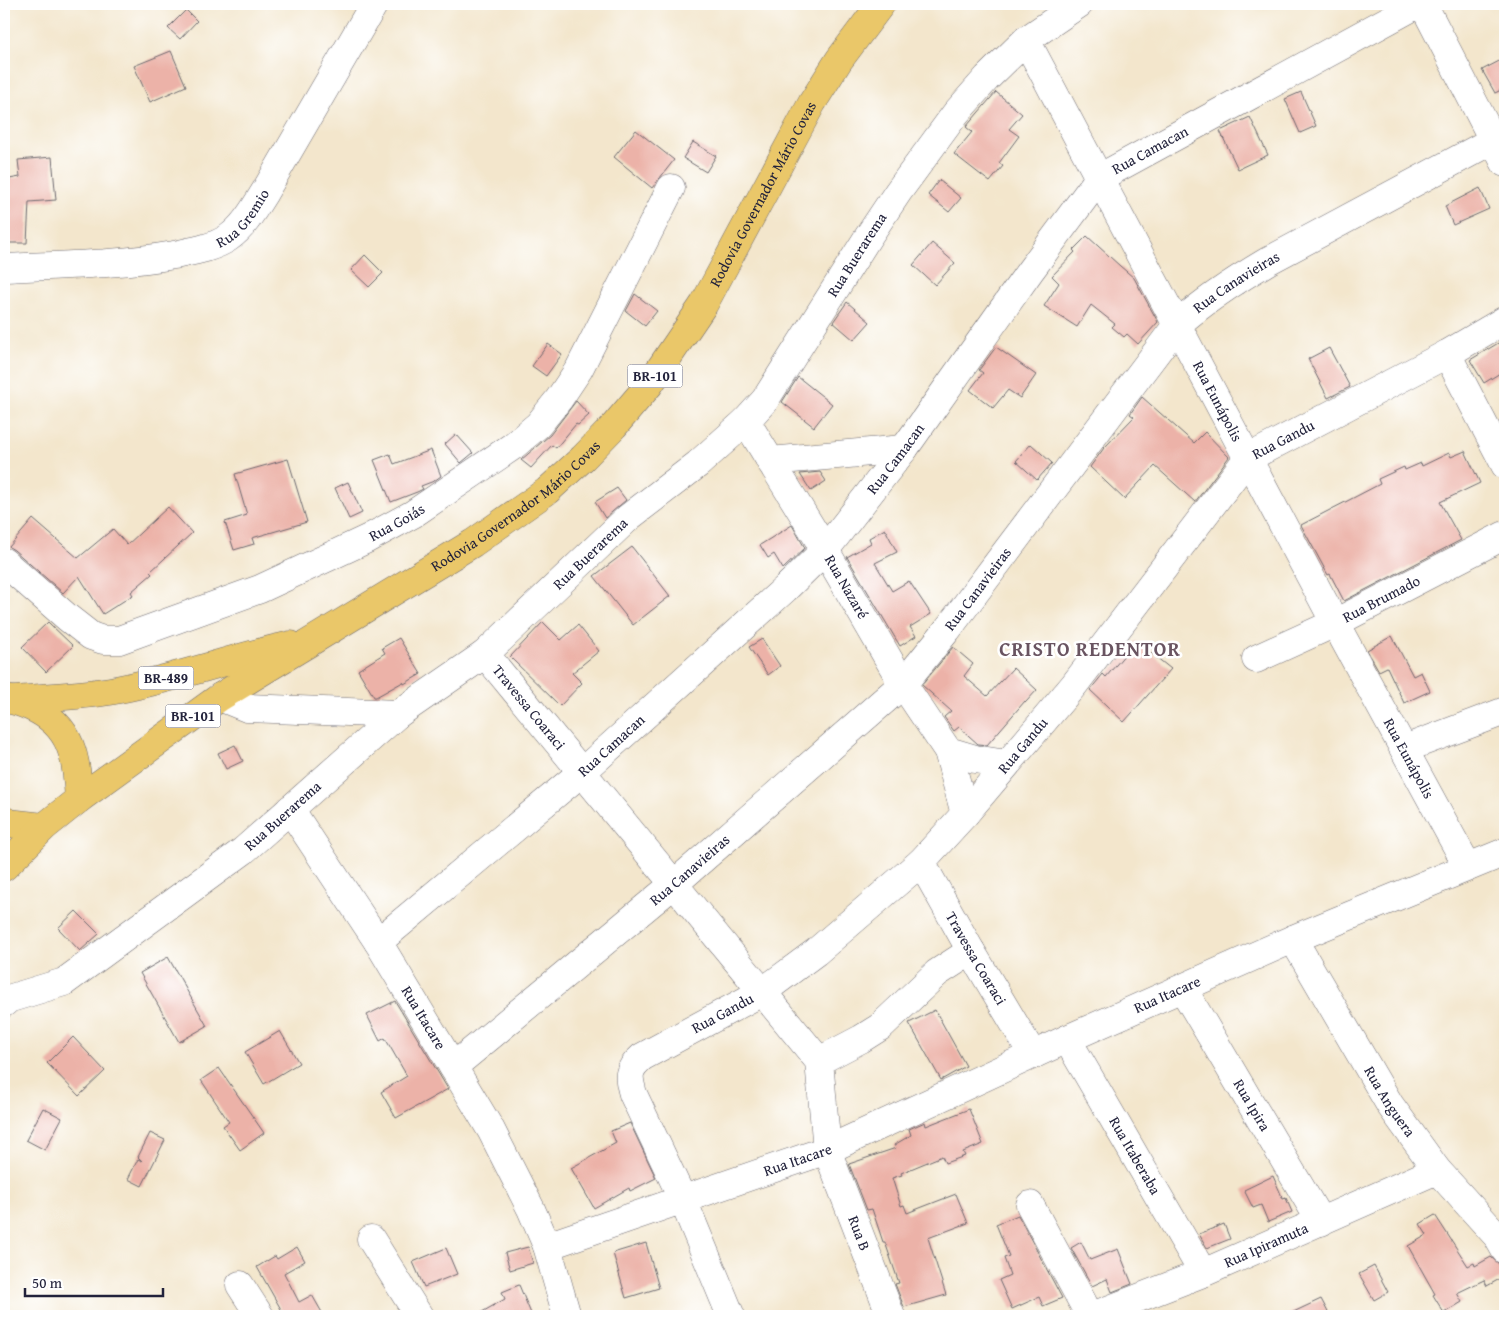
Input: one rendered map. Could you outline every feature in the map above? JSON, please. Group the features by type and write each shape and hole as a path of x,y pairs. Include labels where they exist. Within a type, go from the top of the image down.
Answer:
{"main road":[{"name":"Rodovia Governador Mário Covas","path":"4,867 44,826 220,697 473,544 547,491 583,458 614,426 649,385 704,304 812,103 839,60 880,4"},
{"name":"BR-489","path":"10,699 110,691 194,672 257,652 312,640"},
{"name":"BR-489","path":"10,699 44,713 57,724 70,745 77,773 79,799"},
{"path":"4,820 8,823 44,826"}],"street":[{"name":"Rua Gremio","path":"4,268 95,265 158,258 202,250 228,238 245,222 264,193 374,4"},
{"name":"Rua Buerarema","path":"4,1003 8,999 64,982 243,851 398,714 485,654 629,517 698,464 746,422 764,400 898,192 956,113 987,78 1026,40 1079,4"},
{"name":"Rua Camacan","path":"378,942 582,772 785,590 825,550 904,448 1099,178 1418,4"},
{"path":"1423,4 1501,145"},
{"name":"Rua Eunápolis","path":"1026,40 1335,622 1468,867"},
{"name":"Rua Canavieiras","path":"453,1067 674,884 903,684 947,630 1177,324 1222,289 1268,261 1501,145"},
{"name":"Rua Goiás","path":"4,562 91,636 103,640 120,640 260,589 368,539 413,514 512,446 538,425 559,399 579,369 671,188"},
{"path":"4,250 43,266"},
{"name":"Rua Gandu","path":"683,1200 633,1094 629,1078 634,1064 642,1057 762,992 816,952 921,862 965,814 1074,685 1248,458 1448,354 1505,320"},
{"path":"1448,354 1505,465"},
{"name":"Rua Nazaré","path":"746,422 825,550 903,684 948,751 965,814"},
{"path":"770,461 904,448"},
{"name":"Rua Brumado","path":"1256,659 1335,622 1505,535"},
{"name":"Travessa Coaraci","path":"485,654 820,1061"},
{"path":"220,697 246,708 398,714"},
{"path":"1404,749 1505,711"},
{"path":"948,751 975,759 1006,764"},
{"name":"Rua Itacare","path":"290,809 378,942 491,1130 532,1209 547,1246 827,1150 1033,1055 1293,940 1505,852"},
{"name":"Travessa Coaraci","path":"921,862 1033,1055"},
{"name":"Rua Anguera","path":"1293,940 1390,1105 1437,1170 1497,1236 1505,1250"},
{"path":"827,1150 820,1061 880,1027 937,973 971,951"},
{"name":"Rua Ipira","path":"1183,989 1321,1222"},
{"name":"Rua Itaberaba","path":"1067,1040 1203,1273"},
{"name":"Rua B","path":"827,1150 891,1316"},
{"name":"Rua Ipiramuta","path":"1091,1316 1203,1273 1437,1170"},
{"path":"683,1200 731,1316"},
{"path":"1030,1205 1091,1316"},
{"path":"371,1239 419,1316"},
{"path":"547,1246 568,1316"},
{"path":"240,1285 260,1316"}],"building":[{"path":"186,10 197,21 180,39 168,28"},
{"path":"171,51 186,86 150,102 134,66"},
{"path":"1505,58 1505,88 1495,93 1482,70"},
{"path":"996,92 1022,114 1009,129 1019,136 999,163 1003,166 990,182 954,154 972,132 966,127"},
{"path":"1301,92 1316,126 1300,133 1285,99"},
{"path":"1250,117 1268,155 1238,169 1220,131"},
{"path":"636,130 674,160 652,188 614,157"},
{"path":"693,142 716,156 706,172 683,158"},
{"path":"52,157 56,200 29,202 27,243 7,243 8,207 4,207 4,180 20,177 18,160"},
{"path":"939,180 961,198 949,212 928,195"},
{"path":"1480,188 1489,209 1453,225 1445,206"},
{"path":"1087,236 1134,278 1158,322 1138,344 1127,334 1124,337 1112,327 1115,324 1091,305 1077,327 1044,306 1059,283 1052,276 1075,252 1073,250"},
{"path":"932,243 955,263 935,285 913,265"},
{"path":"365,255 383,273 369,287 351,270"},
{"path":"635,294 657,311 645,326 626,311"},
{"path":"847,302 870,322 854,340 833,322"},
{"path":"1505,339 1505,370 1484,383 1470,360"},
{"path":"548,344 562,354 546,376 532,366"},
{"path":"996,347 1036,375 1020,398 1008,390 993,408 970,390 983,373 979,370"},
{"path":"1329,348 1350,387 1328,398 1308,359"},
{"path":"798,377 832,404 814,427 782,402"},
{"path":"1142,397 1194,443 1205,432 1229,457 1195,502 1155,466 1124,499 1090,467 1104,448 1134,417 1130,414"},
{"path":"576,401 589,415 578,425 576,424 556,448 552,445 531,468 521,460 550,435"},
{"path":"456,434 473,453 461,463 445,444"},
{"path":"1031,444 1052,463 1037,480 1016,461"},
{"path":"431,450 441,476 421,486 423,489 391,502 374,460 390,454 394,464"},
{"path":"1465,451 1480,483 1440,502 1461,540 1344,601 1301,525 1380,484 1378,479 1404,467 1405,470 1421,463 1422,466 1449,453 1451,457"},
{"path":"288,459 307,522 252,538 254,544 234,550 225,522 247,515 235,474"},
{"path":"820,472 826,481 811,491 800,474"},
{"path":"348,482 362,513 349,519 335,488"},
{"path":"617,488 626,500 605,518 595,502"},
{"path":"168,507 192,533 150,572 152,574 131,592 133,595 103,614 79,576 63,593 9,547 33,519 78,558 113,529 127,545"},
{"path":"792,525 805,548 783,569 774,554 768,558 760,545"},
{"path":"885,529 897,552 875,563 892,591 909,581 931,614 910,627 916,636 900,646 847,557 871,543 869,538"},
{"path":"632,547 670,596 633,625 594,576"},
{"path":"48,622 73,646 46,672 22,647"},
{"path":"543,622 561,640 578,625 599,651 572,673 582,683 560,706 510,657"},
{"path":"1392,636 1413,676 1421,672 1430,691 1404,703 1387,667 1379,671 1367,650"},
{"path":"399,638 421,674 404,684 403,682 374,697 358,670 385,653 382,648"},
{"path":"762,639 780,666 768,675 749,647"},
{"path":"1136,641 1171,669 1124,722 1090,690 1103,674 1106,677"},
{"path":"953,647 973,664 964,676 987,696 1013,668 1037,690 987,745 978,744 959,727 954,731 944,717 951,711 922,685"},
{"path":"235,745 243,761 226,769 218,753"},
{"path":"76,911 99,934 80,951 58,928"},
{"path":"168,957 207,1026 179,1042 140,973"},
{"path":"395,1001 448,1089 396,1118 381,1092 407,1076 385,1038 380,1041 367,1015"},
{"path":"935,1010 966,1066 941,1080 909,1023"},
{"path":"280,1031 299,1063 264,1084 245,1052"},
{"path":"73,1037 105,1071 79,1096 47,1063"},
{"path":"219,1068 264,1133 240,1150 223,1126 229,1122 201,1080"},
{"path":"43,1108 62,1118 45,1150 26,1140"},
{"path":"969,1109 983,1144 963,1152 965,1156 945,1163 942,1156 892,1178 901,1206 904,1205 907,1213 956,1194 968,1223 928,1238 946,1295 904,1307 895,1284 899,1283 885,1242 883,1242 872,1209 867,1210 849,1164 896,1148 894,1145 911,1135 909,1129 925,1122 926,1126"},
{"path":"630,1123 656,1178 630,1191 629,1188 594,1208 571,1168 616,1143 611,1131"},
{"path":"150,1133 165,1140 142,1186 128,1179 138,1159 142,1161 138,1157"},
{"path":"1273,1176 1283,1199 1286,1198 1292,1212 1268,1222 1261,1205 1253,1208 1244,1190"},
{"path":"1018,1215 1062,1298 1043,1306 1039,1297 1012,1309 999,1280 1010,1275 1004,1258 1009,1256 996,1224"},
{"path":"1435,1215 1468,1266 1474,1263 1475,1266 1491,1257 1499,1264 1505,1275 1487,1286 1484,1280 1457,1293 1462,1302 1444,1313 1408,1246 1427,1235 1420,1224"},
{"path":"1224,1224 1230,1239 1207,1248 1199,1234"},
{"path":"1081,1242 1090,1260 1118,1249 1132,1284 1112,1292 1107,1279 1092,1286 1071,1248"},
{"path":"646,1243 659,1288 626,1298 613,1253"},
{"path":"297,1247 305,1261 284,1273 299,1302 312,1295 324,1316 275,1316 275,1314 282,1311 257,1267 275,1256 277,1259"},
{"path":"528,1247 533,1263 510,1270 505,1253"},
{"path":"446,1248 457,1274 424,1287 413,1262"},
{"path":"1374,1266 1388,1292 1374,1300 1359,1274"},
{"path":"519,1285 532,1316 475,1316 505,1299 502,1292"},
{"path":"1321,1299 1330,1316 1285,1316"}],"district":[{"name":"CRISTO REDENTOR","path":"1090,649"}]}
